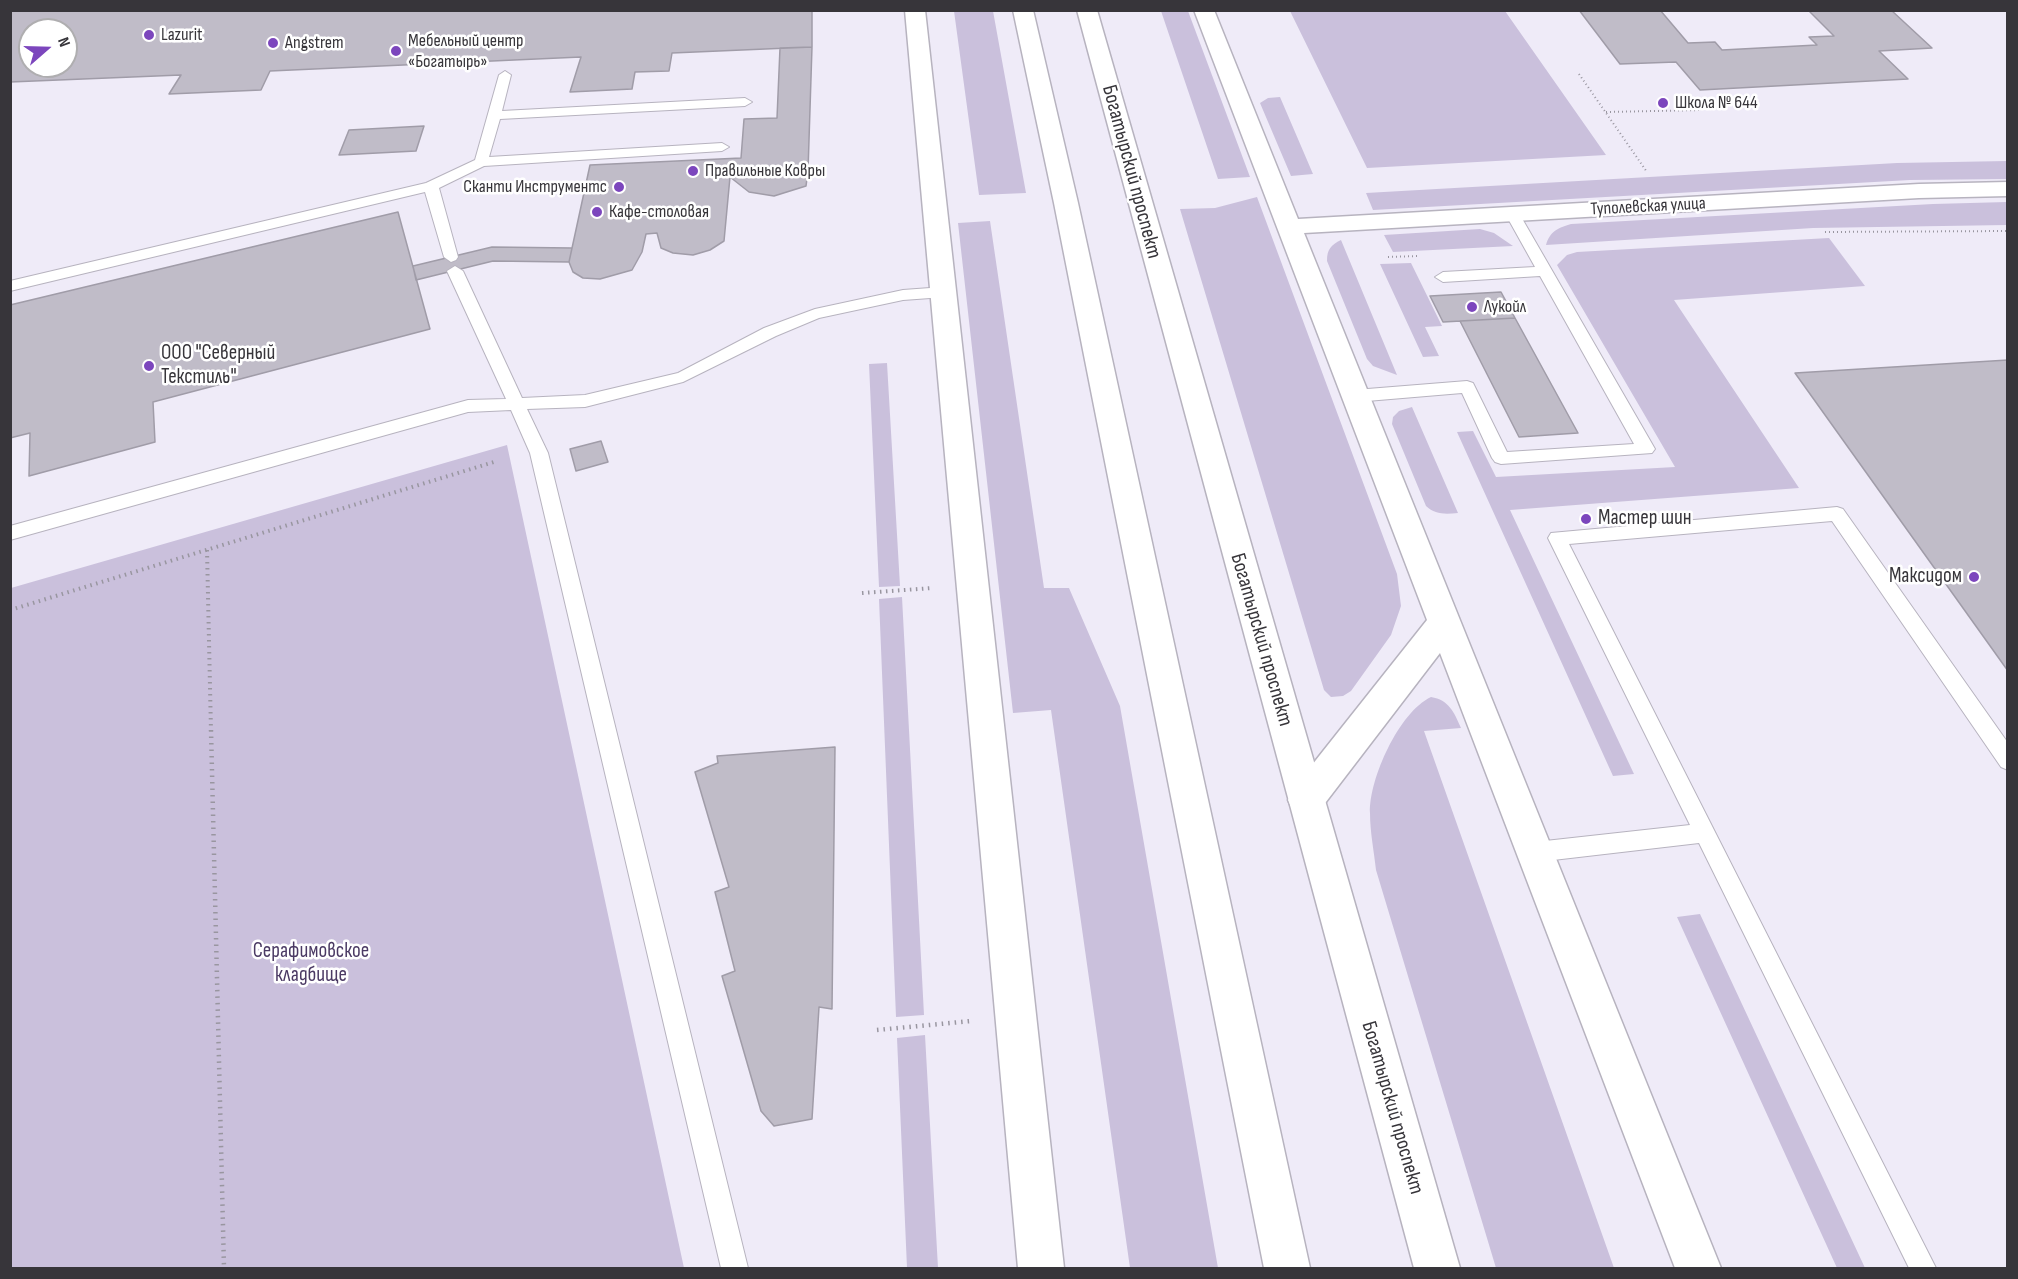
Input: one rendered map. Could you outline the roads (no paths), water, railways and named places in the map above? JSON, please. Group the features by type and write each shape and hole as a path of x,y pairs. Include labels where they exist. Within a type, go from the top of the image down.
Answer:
{"street":[{"path":"915,10 1041,1269"},
{"path":"1023,10 1066,203 1287,1269"},
{"name":"Богатырский проспект","path":"1087,10 1437,1269"},
{"path":"1204,10 1698,1269"},
{"name":"Туполевская улица","path":"1288,227 1919,191 2007,189"},
{"path":"1306,800 1443,624"}],"lane":[{"path":"481,162 505,75"},
{"path":"495,115 745,102"},
{"path":"10,285 431,186 481,162 722,147"},
{"path":"431,186 453,264 539,453 735,1269"},
{"path":"1354,396 1467,387 1501,458 1646,449 1513,215"},
{"path":"1443,277 1545,271"},
{"path":"10,533 468,406 585,401 683,377 770,332 815,314 903,295 944,292"},
{"path":"1923,1269 1557,538 1837,514 2007,761"},
{"path":"1536,852 1705,833"}],"place":[{"name":"Lazurit","path":"149,35"},
{"name":"Angstrem","path":"273,43"},
{"name":"Мебельный центр «Богатырь»","path":"396,51"},
{"name":"Школа № 644","path":"1663,103"},
{"name":"Правильные Ковры","path":"693,171"},
{"name":"Сканти Инструментс","path":"619,187"},
{"name":"Кафе-столовая","path":"597,212"},
{"name":"Лукойл","path":"1472,307"},
{"name":"ООО \"Северный Текстиль\"","path":"149,366"},
{"name":"Мастер шин","path":"1586,519"},
{"name":"Максидом","path":"1974,577"}],"park label":[{"name":"Серафимовское кладбище","path":"311,964"}]}
